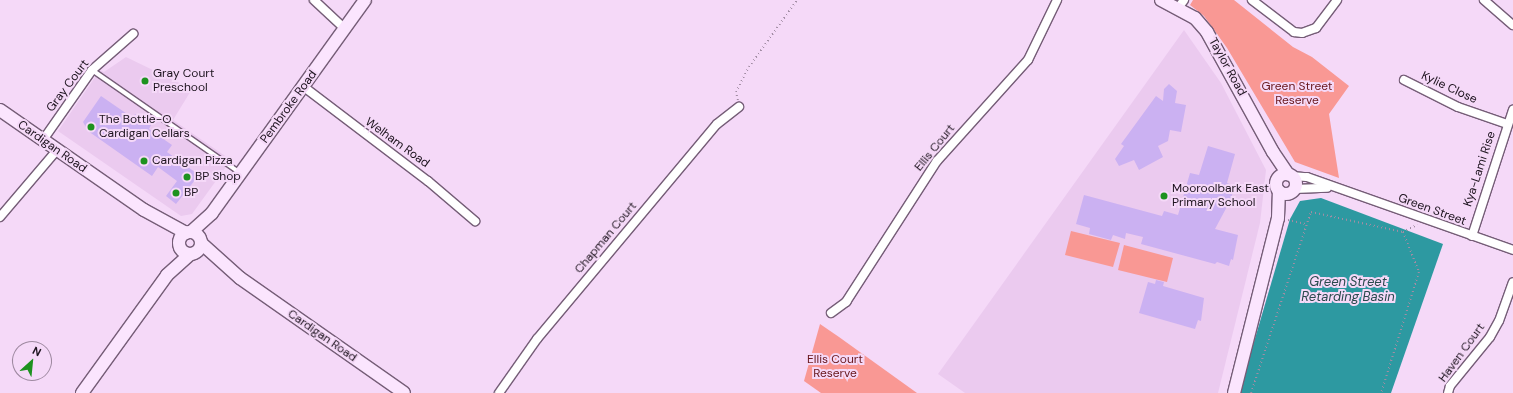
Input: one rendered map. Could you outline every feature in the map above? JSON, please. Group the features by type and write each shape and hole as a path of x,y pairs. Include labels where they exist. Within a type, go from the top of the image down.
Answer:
{"street":[{"path":"314,0 344,29"},
{"name":"Pembroke Road","path":"82,393 167,275 190,239 212,213 304,87 365,0"},
{"name":"Ellis Court","path":"831,313 846,302 937,161 1028,60 1058,0"},
{"name":"Taylor Road","path":"1161,0 1181,4 1207,32 1273,152 1290,175"},
{"path":"1252,0 1294,32 1302,34 1316,28 1337,0"},
{"path":"1484,0 1513,25"},
{"name":"Gray Court","path":"43,140 92,70 133,34"},
{"name":"Kylie Close","path":"1404,80 1458,107 1507,124"},
{"name":"Welham Road","path":"304,87 428,181 475,221"},
{"name":"Chapman Court","path":"499,393 537,339 717,124 740,107"},
{"name":"Cardigan Road","path":"0,110 144,210 190,239 240,278 404,393"},
{"name":"Kya-Lami Rise","path":"1472,236 1507,124 1513,110"},
{"path":"0,217 57,150"},
{"name":"Taylor Road","path":"1273,152 1281,218"},
{"path":"1290,175 1295,183 1293,190 1286,193 1278,185 1280,176 1290,175"},
{"name":"Green Street","path":"1290,175 1307,177 1513,250"},
{"name":"Green Street","path":"1293,190 1319,187 1344,191"},
{"name":"Taylor Road","path":"1234,393 1281,218 1293,190"},
{"name":"Cardigan Road","path":"190,239 183,252 192,254 240,278"},
{"name":"Pembroke Road","path":"167,275 192,254"},
{"name":"Haven Court","path":"1448,393 1450,386 1490,337 1499,321 1513,282"}],"lane":[{"path":"92,70 241,173"}],"path":[{"path":"740,107 736,92 749,67 797,0"},
{"path":"1251,393 1311,212 1403,232 1425,220"},
{"path":"1281,218 1306,224"},
{"path":"1381,393 1419,272 1403,232"}],"shaded area":[{"name":"Mooroolbark East Primary School","path":"1184,30 1221,83 1266,170 1260,223 1218,393 965,393 938,374"},
{"path":"126,57 192,89 173,120 231,160 192,214 181,216 58,131 100,70 104,72"}],"green space":[{"name":"Green Street Reserve","path":"1193,0 1234,0 1293,47 1312,57 1349,86 1329,114 1339,178 1295,162 1227,48 1204,16 1190,5"},
{"path":"1071,231 1120,243 1113,267 1065,255"},
{"path":"1124,245 1173,258 1167,282 1118,270"},
{"name":"Ellis Court Reserve","path":"820,324 917,393 821,393 804,381"}],"water":[{"name":"Green Street Retarding Basin","path":"1321,198 1443,244 1391,393 1239,393 1290,219 1300,201"}],"building":[{"path":"1169,84 1177,91 1175,103 1186,105 1181,132 1170,130 1168,141 1158,146 1163,157 1139,170 1134,160 1119,166 1115,159 1124,146 1121,144 1156,96 1163,101 1164,89"},
{"path":"101,96 133,118 135,114 151,125 149,129 172,145 167,152 199,175 176,204 166,196 177,181 158,167 152,176 88,131 83,122"},
{"path":"1208,146 1235,154 1227,183 1235,186 1230,201 1215,229 1238,235 1233,260 1231,259 1229,266 1217,262 1215,264 1141,244 1143,237 1126,233 1125,239 1113,235 1111,240 1089,234 1090,228 1076,224 1084,195 1162,216 1164,211 1178,215 1190,173 1199,175"},
{"path":"1156,280 1164,282 1163,286 1204,298 1201,321 1198,320 1195,329 1139,313 1148,282 1155,284"}],"place":[{"name":"Gray Court Preschool","path":"145,81"},
{"name":"The Bottle-O Cardigan Cellars","path":"91,127"},
{"name":"Cardigan Pizza","path":"144,161"},
{"name":"BP Shop","path":"187,177"},
{"name":"BP","path":"176,193"},
{"name":"Mooroolbark East Primary School","path":"1164,196"}]}
